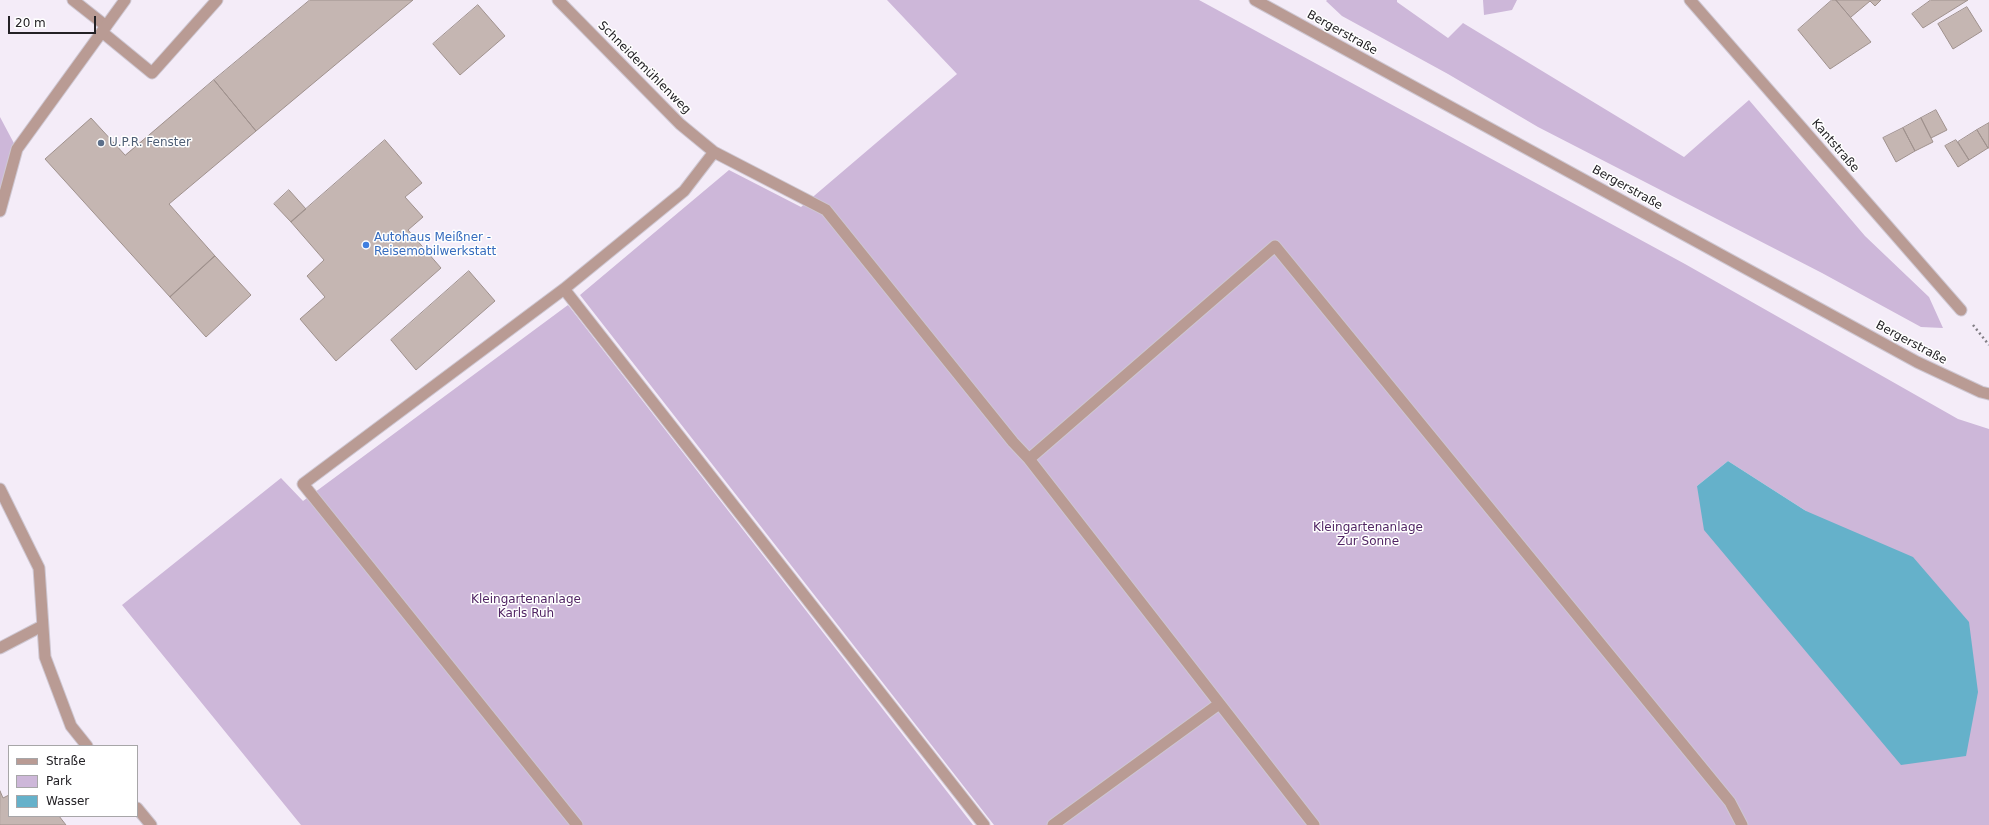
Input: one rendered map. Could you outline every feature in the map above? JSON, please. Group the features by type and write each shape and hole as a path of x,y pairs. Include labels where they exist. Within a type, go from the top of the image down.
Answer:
{"street":[{"path":"73,0 152,73 217,0"},
{"path":"0,210 17,149 125,0"},
{"name":"Schneidemühlenweg","path":"558,0 680,124 714,152 826,210 1013,442 1029,459 1314,825"},
{"name":"Bergerstraße","path":"1255,0 1917,362 1981,392 1989,394"},
{"name":"Kantstraße","path":"1690,0 1961,310"},
{"path":"577,825 303,484 564,289 684,192 714,152"},
{"path":"1029,459 1275,246 1730,802 1742,825"},
{"path":"564,289 984,825"},
{"path":"0,489 39,568 45,657 71,726 86,745"},
{"path":"0,648 42,626"},
{"path":"1053,825 1219,704"},
{"path":"138,809 151,825"}],"path":[{"path":"1961,310 1989,345"}],"green space":[{"name":"Kleingartenanlage Zur Sonne","path":"887,0 1199,0 1685,264 1958,419 1989,429 1989,825 994,825 580,295 729,170 801,207 957,74","holes":["1728,461 1806,511 1697,486"]},
{"path":"1397,0 1397,2 1448,38 1463,23 1684,157 1749,100 1865,236 1929,297 1943,328 1921,327 1822,273 1538,127 1448,74 1342,16 1326,1"},
{"path":"1483,0 1517,0 1512,10 1484,15"},
{"path":"0,117 17,149 0,211"},
{"name":"Kleingartenanlage Karls Ruh","path":"568,305 973,825 301,825 122,605 281,478 303,501"}],"water":[{"path":"1728,461 1806,511 1913,557 1969,622 1978,692 1966,756 1901,765 1704,530 1697,486"}],"building":[{"path":"310,0 413,0 256,131 214,80"},
{"path":"1832,0 1836,0 1871,42 1830,69 1798,30"},
{"path":"1836,0 1881,0 1875,6 1870,1 1851,17"},
{"path":"1931,0 1968,0 1923,28 1912,14"},
{"path":"478,5 505,36 460,75 433,44"},
{"path":"1967,7 1982,31 1953,49 1938,24"},
{"path":"214,80 256,131 169,204 215,256 170,297 45,159 91,118 125,155"},
{"path":"1936,110 1947,130 1931,138 1921,118"},
{"path":"1921,118 1933,142 1915,151 1903,128"},
{"path":"1989,123 1989,148 1988,148 1977,130"},
{"path":"1903,128 1915,151 1896,162 1883,138"},
{"path":"1977,130 1988,148 1969,160 1958,142"},
{"name":"Autohaus Meißner - Reisemobilwerkstatt","path":"385,140 422,183 405,197 423,217 408,230 441,268 336,361 300,319 325,297 307,276 324,260 291,222"},
{"path":"1956,140 1969,160 1958,167 1945,146"},
{"path":"289,190 306,209 291,222 274,204"},
{"path":"215,256 251,295 206,337 170,297"},
{"path":"469,271 495,301 416,370 391,340"},
{"path":"0,791 3,798 8,796 8,817 60,817 66,825 0,825"}],"place":[{"name":"U.P.R. Fenster","path":"101,143"},
{"name":"Autohaus Meißner - Reisemobilwerkstatt","path":"366,245"}]}
